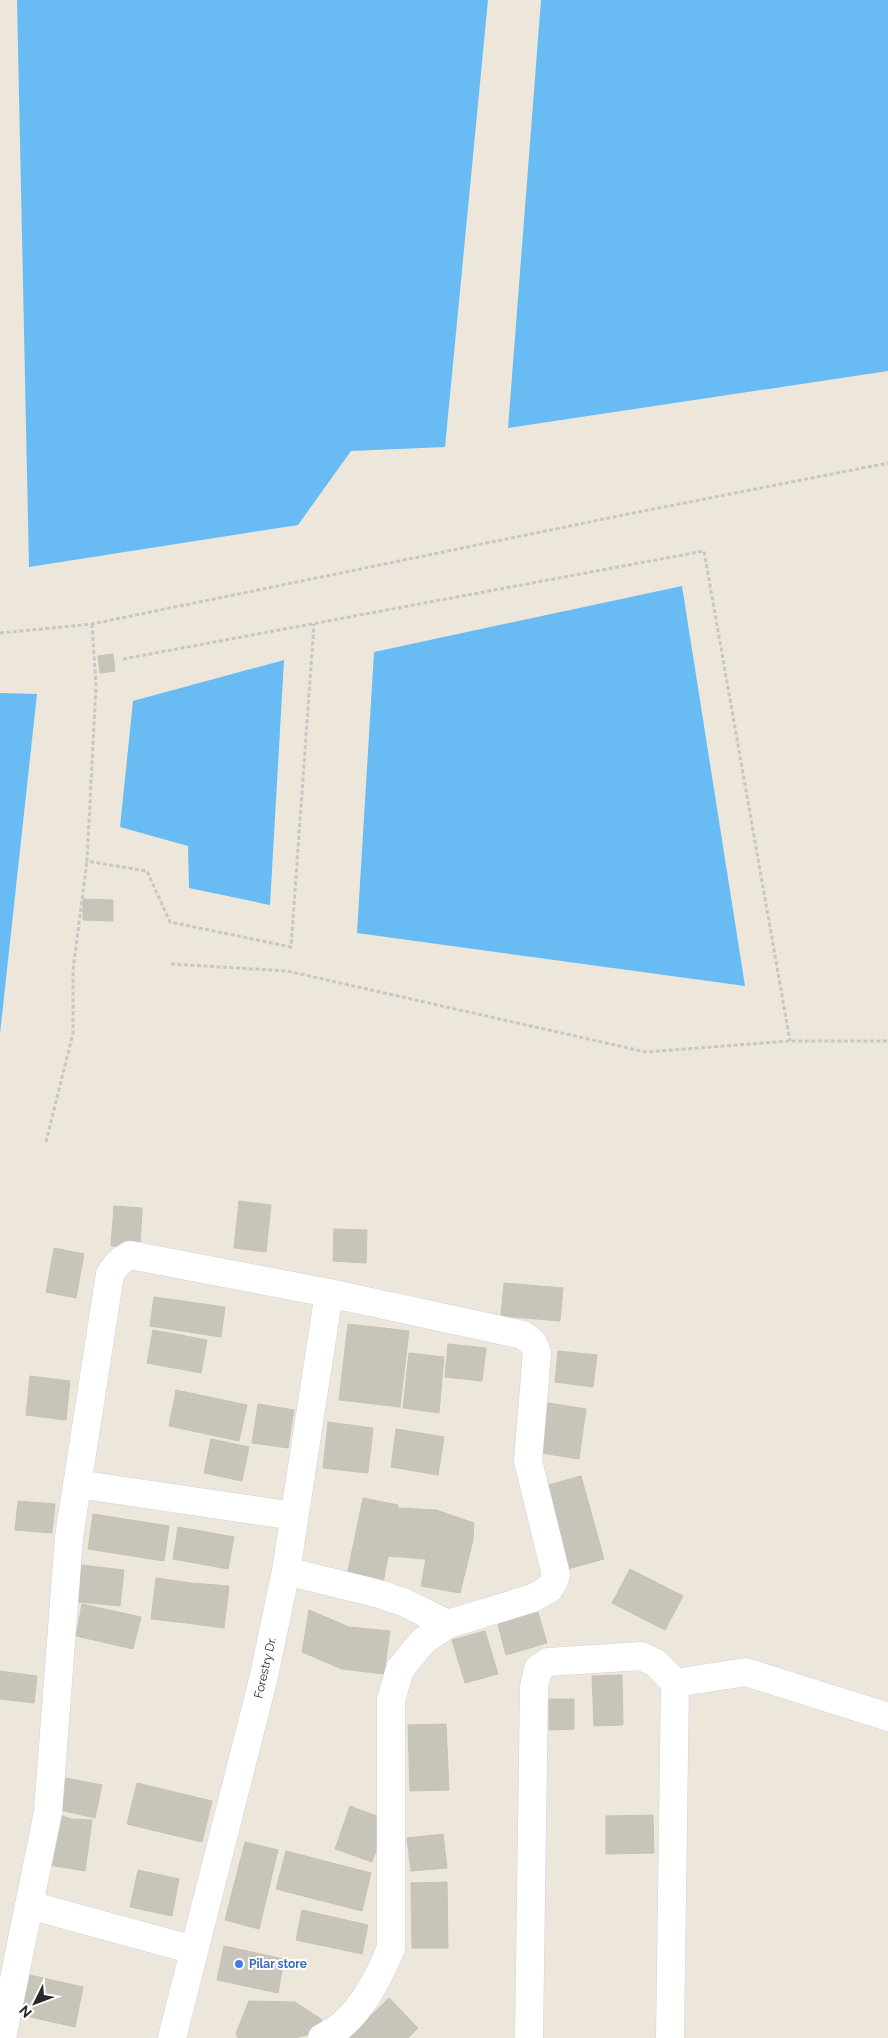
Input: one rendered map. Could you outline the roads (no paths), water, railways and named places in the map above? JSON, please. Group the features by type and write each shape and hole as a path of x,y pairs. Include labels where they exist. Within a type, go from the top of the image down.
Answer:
{"street":[{"path":"2,2038 48,1812 69,1537 110,1274 119,1262 130,1255 329,1293 523,1335 533,1343 537,1353 528,1461 556,1575 549,1590 533,1598 448,1624 423,1641 400,1669 391,1700 392,1948 380,1975 361,2003 342,2025 322,2038"},
{"name":"Forestry Dr.","path":"172,2038 263,1680 286,1572 329,1293"},
{"path":"77,1484 294,1516"},
{"path":"286,1572 379,1594 403,1602 448,1624"},
{"path":"529,2038 534,1687 538,1669 548,1662 641,1656 656,1663 675,1683 670,2038"},
{"path":"675,1683 746,1672 888,1717"},
{"path":"29,1905 194,1950"}],"water":[{"path":"17,0 488,0 445,447 351,451 298,525 29,567"},
{"path":"541,0 888,0 888,371 508,428"},
{"path":"682,586 745,986 357,933 374,652"},
{"path":"284,660 270,905 189,888 188,846 120,827 133,701"},
{"path":"0,693 37,694 0,1034"}],"place":[{"name":"Pilar store","path":"239,1964"}]}
